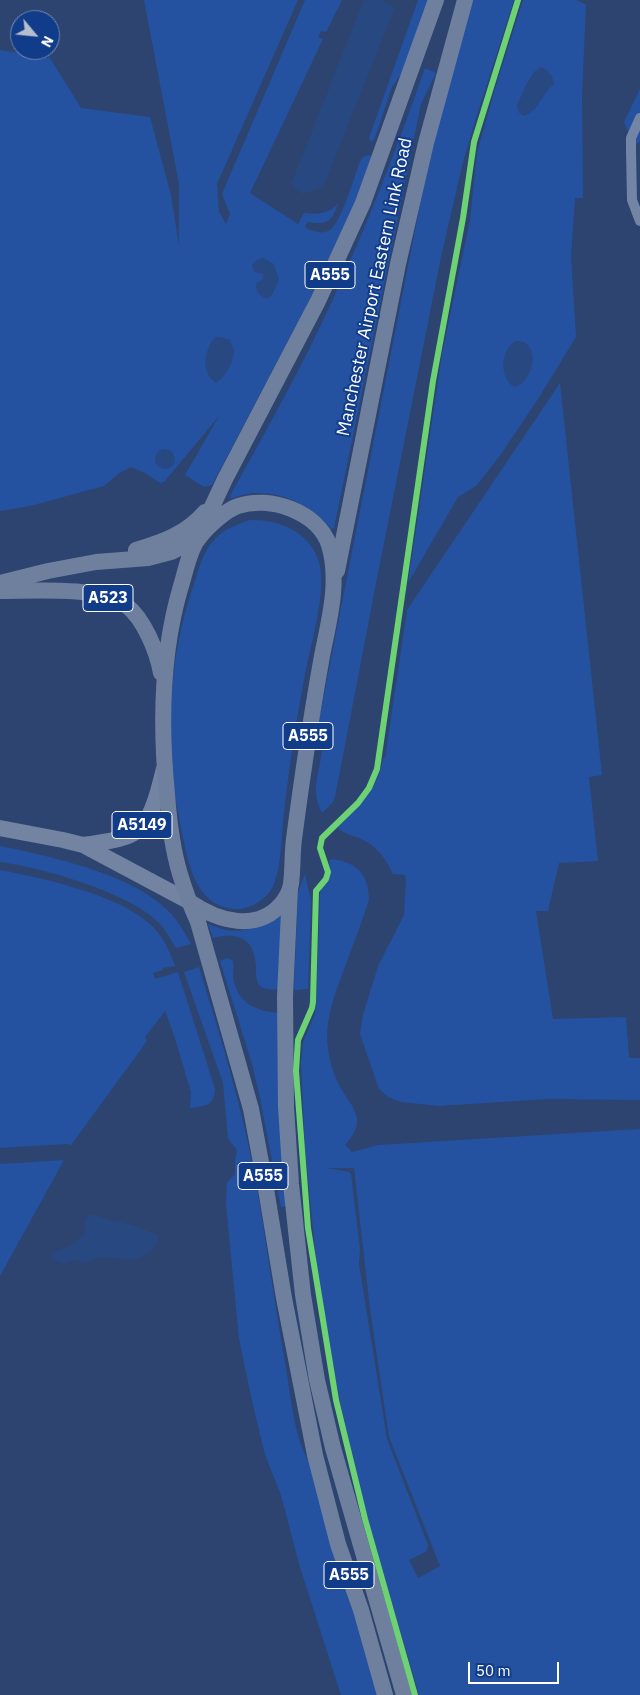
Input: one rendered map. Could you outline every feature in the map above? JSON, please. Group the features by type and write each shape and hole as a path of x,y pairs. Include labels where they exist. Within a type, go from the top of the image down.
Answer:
{"highway":[{"name":"Manchester Airport Eastern Link Road","path":"197,539 216,498 318,301 363,203 436,0"},
{"name":"Manchester Airport Eastern Link Road","path":"334,584 398,264 426,143 465,0"},
{"name":"A523","path":"96,562 175,537 190,527 216,498"},
{"name":"A555","path":"385,1695 361,1610 338,1544 315,1455 287,1318 251,1109 198,922 179,873 171,833 164,766 163,685 178,596 197,539 223,515 237,506 253,503 267,503 300,514 319,529 328,543 333,565 332,604 307,745 292,852 285,996 286,1108 291,1184 304,1295 317,1380 333,1448 404,1695"},
{"name":"A523","path":"0,583 96,562 148,558 171,552 197,539"},
{"name":"A523","path":"0,592 74,591 101,595 126,605 140,621 152,643 159,660 163,685"},
{"path":"190,902 216,916 232,921 245,922 259,920 270,914 282,902 290,888"}],"main road":[{"name":"A5149","path":"83,845 124,838 138,829 148,818 154,804 164,766"},
{"name":"A5149","path":"0,828 83,845 190,902"}],"street":[{"path":"640,118 631,138 631,150 632,200 640,221"}],"shaded area":[{"path":"144,0 298,0 217,184 219,212 226,224 230,214 222,194 305,0 342,0 326,32 321,31 318,37 323,39 250,193 298,224 304,213 322,213 335,207 338,203 334,214 328,221 320,223 308,222 305,226 307,229 316,232 327,231 334,226 339,218 360,161 367,155 373,157 361,191 305,309 212,485 204,487 185,475 219,416 164,482 160,483 145,473 131,467 118,474 104,486 30,506 0,511 0,50 10,52 10,60 51,60 81,108 150,117 171,195 179,246 179,184"},
{"path":"364,0 381,0 393,6 394,10 325,183 318,189 303,194 291,184"},
{"path":"418,0 431,0 411,60 392,87 374,140 371,142 369,138"},
{"path":"472,0 514,0 463,162 441,257 335,797 333,802 322,813 316,796 322,746 319,723 320,715 421,200 437,129"},
{"path":"523,0 577,0 586,5 582,95 583,198 575,198 571,257 576,337 538,399 499,457 476,486 458,497 408,583 442,354 470,220 477,153","holes":["535,71 554,84 546,91 534,110 517,106"]},
{"path":"541,67 547,70 554,84 536,107 524,116 519,113 517,106 529,79"},
{"path":"425,68 436,73 421,104 334,528 331,529 311,510 299,503 272,494 258,493 231,499 230,496 297,373 348,267 401,135"},
{"path":"640,89 640,141 631,150 631,138 624,122"},
{"path":"263,258 274,264 279,280 268,299 262,297 257,291 257,282 261,281 263,274 254,272 252,265 257,260"},
{"path":"215,337 230,340 234,349 232,361 228,369 216,383 208,373 205,361 208,348"},
{"path":"516,341 523,342 529,346 533,359 532,366 525,380 514,387 506,377 503,364 507,350"},
{"path":"560,383 602,775 589,777 598,861 559,863 548,911 536,911 553,1019 626,1017 629,1058 640,1058 640,1100 546,1099 440,1106 401,1102 388,1097 379,1089 360,1034 363,1015 378,966 404,915 405,875 393,874 384,858 372,845 336,827 372,789 383,758 385,758 407,610"},
{"path":"165,449 172,452 175,459 172,466 165,469 158,466 155,459 158,452"},
{"path":"250,520 272,522 292,529 301,535 315,552 319,562 321,586 318,615 306,669 294,741 279,867 269,893 250,906 237,909 222,906 210,899 201,889 189,862 174,789 170,730 171,700 174,671 185,612 202,560 207,549 219,535 231,527"},
{"path":"0,846 64,861 109,875 130,885 164,907 179,924 191,944 176,948 162,926 146,912 107,892 38,869 0,862"},
{"path":"332,859 348,863 360,871 367,883 369,900 335,995 329,1016 327,1038 333,1072 356,1114 356,1128 345,1145 352,1152 378,1145 640,1129 640,1695 419,1695 366,1515 340,1403 318,1280 305,1148 301,1063 303,1042 316,1007 320,893 329,875 329,861","holes":["327,1168 354,1168 370,1309 389,1437 440,1566 418,1578 409,1560 427,1551 428,1545 387,1439 359,1264 360,1249 351,1174"]},
{"path":"0,870 59,883 102,897 139,916 157,931 166,945 175,966 162,968 163,970 153,973 155,979 178,972 215,1089 211,1102 204,1106 190,1108 191,1092 165,1011 145,1037 147,1041 71,1145 0,1148"},
{"path":"305,874 311,901 308,989 295,990 298,892"},
{"path":"281,911 279,989 264,988 258,982 255,959 250,945 234,936 213,938 208,924 230,930 247,930 263,923"},
{"path":"228,958 233,961 235,986 243,999 255,1008 279,1013 288,1206 281,1207 252,1064 220,961"},
{"path":"199,967 232,1080 253,1165 295,1422 306,1457 312,1468 378,1695 341,1695 299,1564 281,1495 265,1455 239,1339 226,1204 227,1183 235,1174 237,1150 228,1138 223,1083 184,972"},
{"path":"64,1160 0,1276 0,1164"},
{"path":"89,1215 133,1225 158,1235 158,1240 147,1254 136,1260 101,1257 86,1263 73,1260 65,1264 52,1260 51,1253 70,1246 85,1234 85,1220"}],"cycle path":[{"path":"415,1695 365,1519 336,1400 308,1228 296,1071 298,1040 313,1002 316,891 326,879 328,872 320,848 322,838 358,803 369,788 377,769 433,381 463,218 474,142 518,0"}]}
